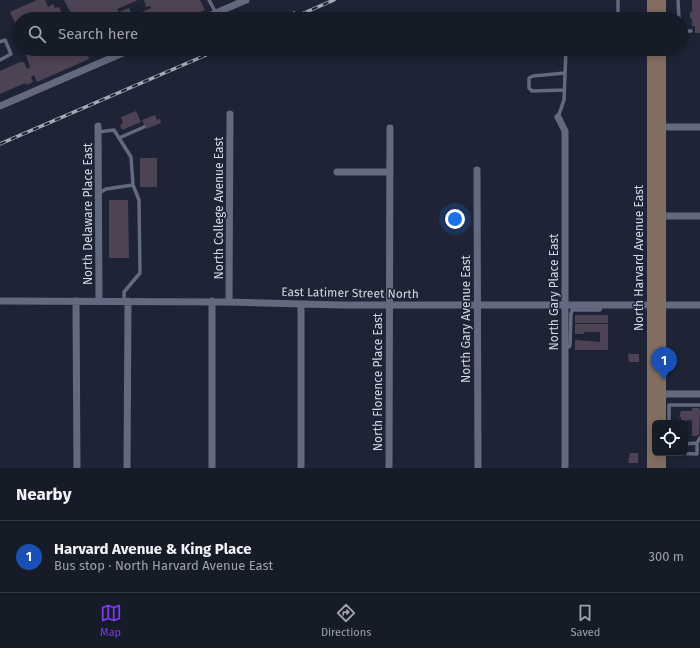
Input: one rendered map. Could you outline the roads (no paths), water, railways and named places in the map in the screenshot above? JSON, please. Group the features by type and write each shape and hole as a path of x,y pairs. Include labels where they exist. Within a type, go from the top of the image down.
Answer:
{"main road":[{"path":"652,0 652,12"},
{"path":"661,0 661,12"},
{"name":"North Harvard Avenue East","path":"652,56 656,127 657,216 656,394 652,468"},
{"name":"North Harvard Avenue East","path":"656,127 661,56"},
{"name":"North Harvard Avenue East","path":"656,394 660,420"},
{"path":"660,468 661,456"}],"street":[{"path":"218,12 246,0"},
{"path":"0,106 116,56"},
{"name":"North College Avenue East","path":"229,302 230,114"},
{"name":"North Gary Place East","path":"558,117 565,131 565,468"},
{"path":"656,127 700,128"},
{"name":"North Florence Place East","path":"389,468 390,128"},
{"name":"North Delaware Place East","path":"98,129 99,301"},
{"name":"North Gary Avenue East","path":"477,170 478,468"},
{"path":"337,172 390,172"},
{"path":"657,216 700,216"},
{"name":"East Latimer Street North","path":"0,301 212,301 301,304 564,306 573,308 601,305 700,305"},
{"name":"North Delaware Place East","path":"76,301 77,468"},
{"path":"126,301 128,468"},
{"path":"212,301 212,468"},
{"path":"301,304 302,468"},
{"path":"656,394 700,394"}],"lane":[{"path":"210,0 216,12"},
{"path":"618,0 618,12"},
{"path":"678,0 678,12"},
{"path":"0,42 5,40 11,54 0,60"},
{"path":"558,117 564,100 566,56"},
{"path":"564,90 532,92 529,78 533,76 565,73"},
{"path":"119,138 144,127"},
{"path":"98,129 114,130 131,157 132,185 139,200 140,273 124,292 126,301"},
{"path":"98,193 106,189 132,185"},
{"path":"565,347 569,347 570,345 571,314 573,308"},
{"path":"669,420 669,405 700,405"},
{"path":"688,454 697,454 696,443 700,438"},
{"path":"688,444 696,443"}],"railway":[{"path":"306,12 334,0"},
{"path":"0,144 204,56"}],"place":[{"name":"Harvard Avenue & King Place","path":"664,380"}]}
